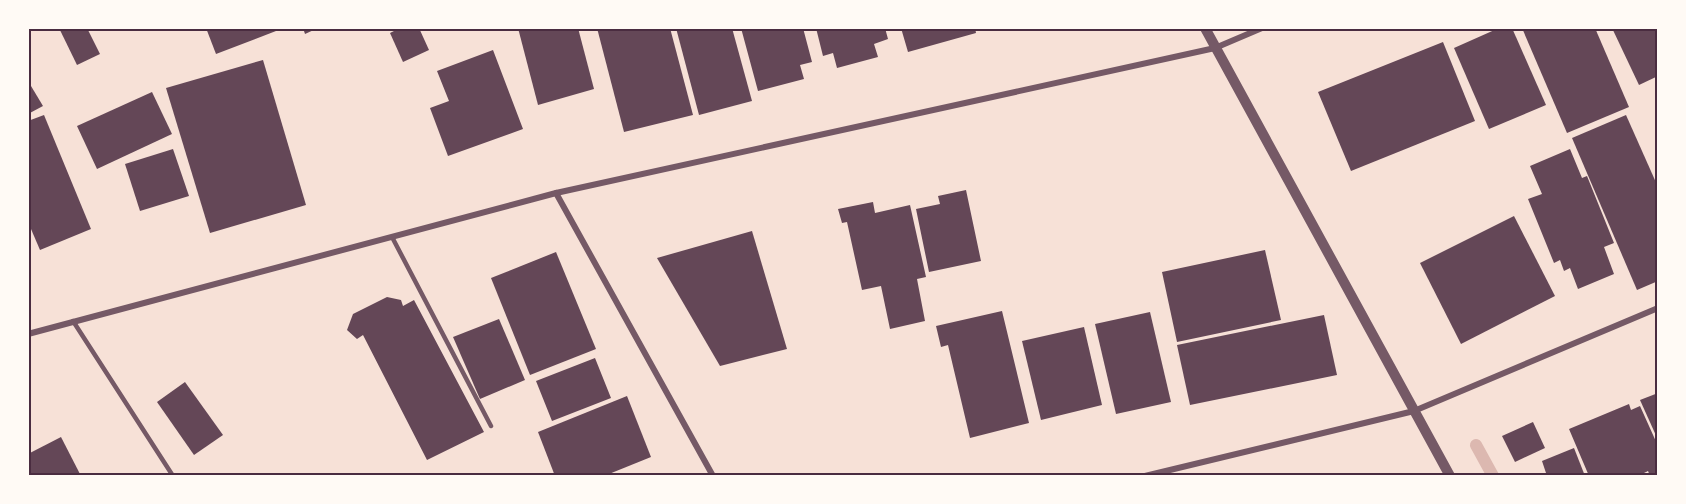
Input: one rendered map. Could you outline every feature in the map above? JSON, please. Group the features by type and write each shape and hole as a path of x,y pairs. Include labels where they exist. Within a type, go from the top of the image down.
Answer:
{"street":[{"path":"1205,28 1450,476"},
{"path":"28,334 556,194 1215,48 1262,28"},
{"path":"556,194 713,476"},
{"path":"1145,476 1414,411 1658,308"}],"lane":[{"path":"392,237 491,426"},
{"path":"74,321 173,476"}],"building":[{"path":"59,28 87,28 100,54 77,65"},
{"path":"206,28 274,28 276,31 216,54"},
{"path":"303,28 318,28 305,34"},
{"path":"400,28 419,28 429,50 403,62 390,33"},
{"path":"518,28 578,28 594,89 538,105"},
{"path":"597,28 670,28 693,115 624,132"},
{"path":"676,28 732,28 752,101 699,115"},
{"path":"741,28 803,28 812,62 800,65 804,79 758,91"},
{"path":"816,28 885,28 888,39 874,44 878,57 837,68 833,53 823,56"},
{"path":"901,28 975,28 976,33 908,52"},
{"path":"1499,28 1512,28 1546,105 1489,129 1454,48"},
{"path":"1522,28 1595,28 1629,107 1567,133"},
{"path":"1612,28 1658,28 1658,76 1639,85"},
{"path":"1443,42 1475,121 1351,171 1318,92"},
{"path":"493,50 523,129 448,156 430,108 449,101 437,71"},
{"path":"263,60 306,205 210,233 166,88"},
{"path":"28,81 43,106 28,114"},
{"path":"152,92 172,134 97,169 77,126"},
{"path":"44,115 91,229 40,250 28,222 28,121"},
{"path":"1626,115 1658,187 1658,281 1637,290 1572,138"},
{"path":"173,149 189,196 140,211 125,164"},
{"path":"1570,149 1582,178 1587,176 1614,243 1604,247 1614,274 1578,289 1570,268 1564,271 1560,260 1554,263 1528,199 1542,194 1530,166"},
{"path":"966,190 981,261 929,272 916,209 940,204 938,196"},
{"path":"873,202 875,213 910,205 926,277 917,279 925,321 890,329 881,286 862,290 847,222 842,223 838,209"},
{"path":"1514,216 1555,296 1461,344 1420,263"},
{"path":"752,231 787,349 720,366 657,258"},
{"path":"1265,250 1281,320 1177,342 1162,272"},
{"path":"556,252 596,349 530,375 491,278"},
{"path":"387,297 401,300 403,306 414,300 484,432 427,460 363,335 357,339 347,330 353,314"},
{"path":"1002,311 1029,423 970,438 948,345 941,347 936,326"},
{"path":"1150,312 1171,402 1116,414 1095,324"},
{"path":"1324,315 1337,375 1190,405 1177,345"},
{"path":"499,319 525,380 480,399 453,337"},
{"path":"1084,327 1102,405 1041,420 1022,341"},
{"path":"595,358 611,398 552,421 536,381"},
{"path":"185,382 223,435 194,455 157,402"},
{"path":"1658,393 1658,440 1640,400"},
{"path":"627,396 651,457 604,476 555,476 538,432"},
{"path":"1629,404 1631,410 1640,406 1658,446 1658,476 1650,476 1648,471 1638,476 1589,476 1569,429"},
{"path":"1533,422 1545,448 1515,462 1502,436"},
{"path":"61,437 81,476 28,476 28,454"},
{"path":"1574,448 1585,476 1547,476 1542,461"}],"waterway":[{"path":"1476,445 1493,476"}]}
